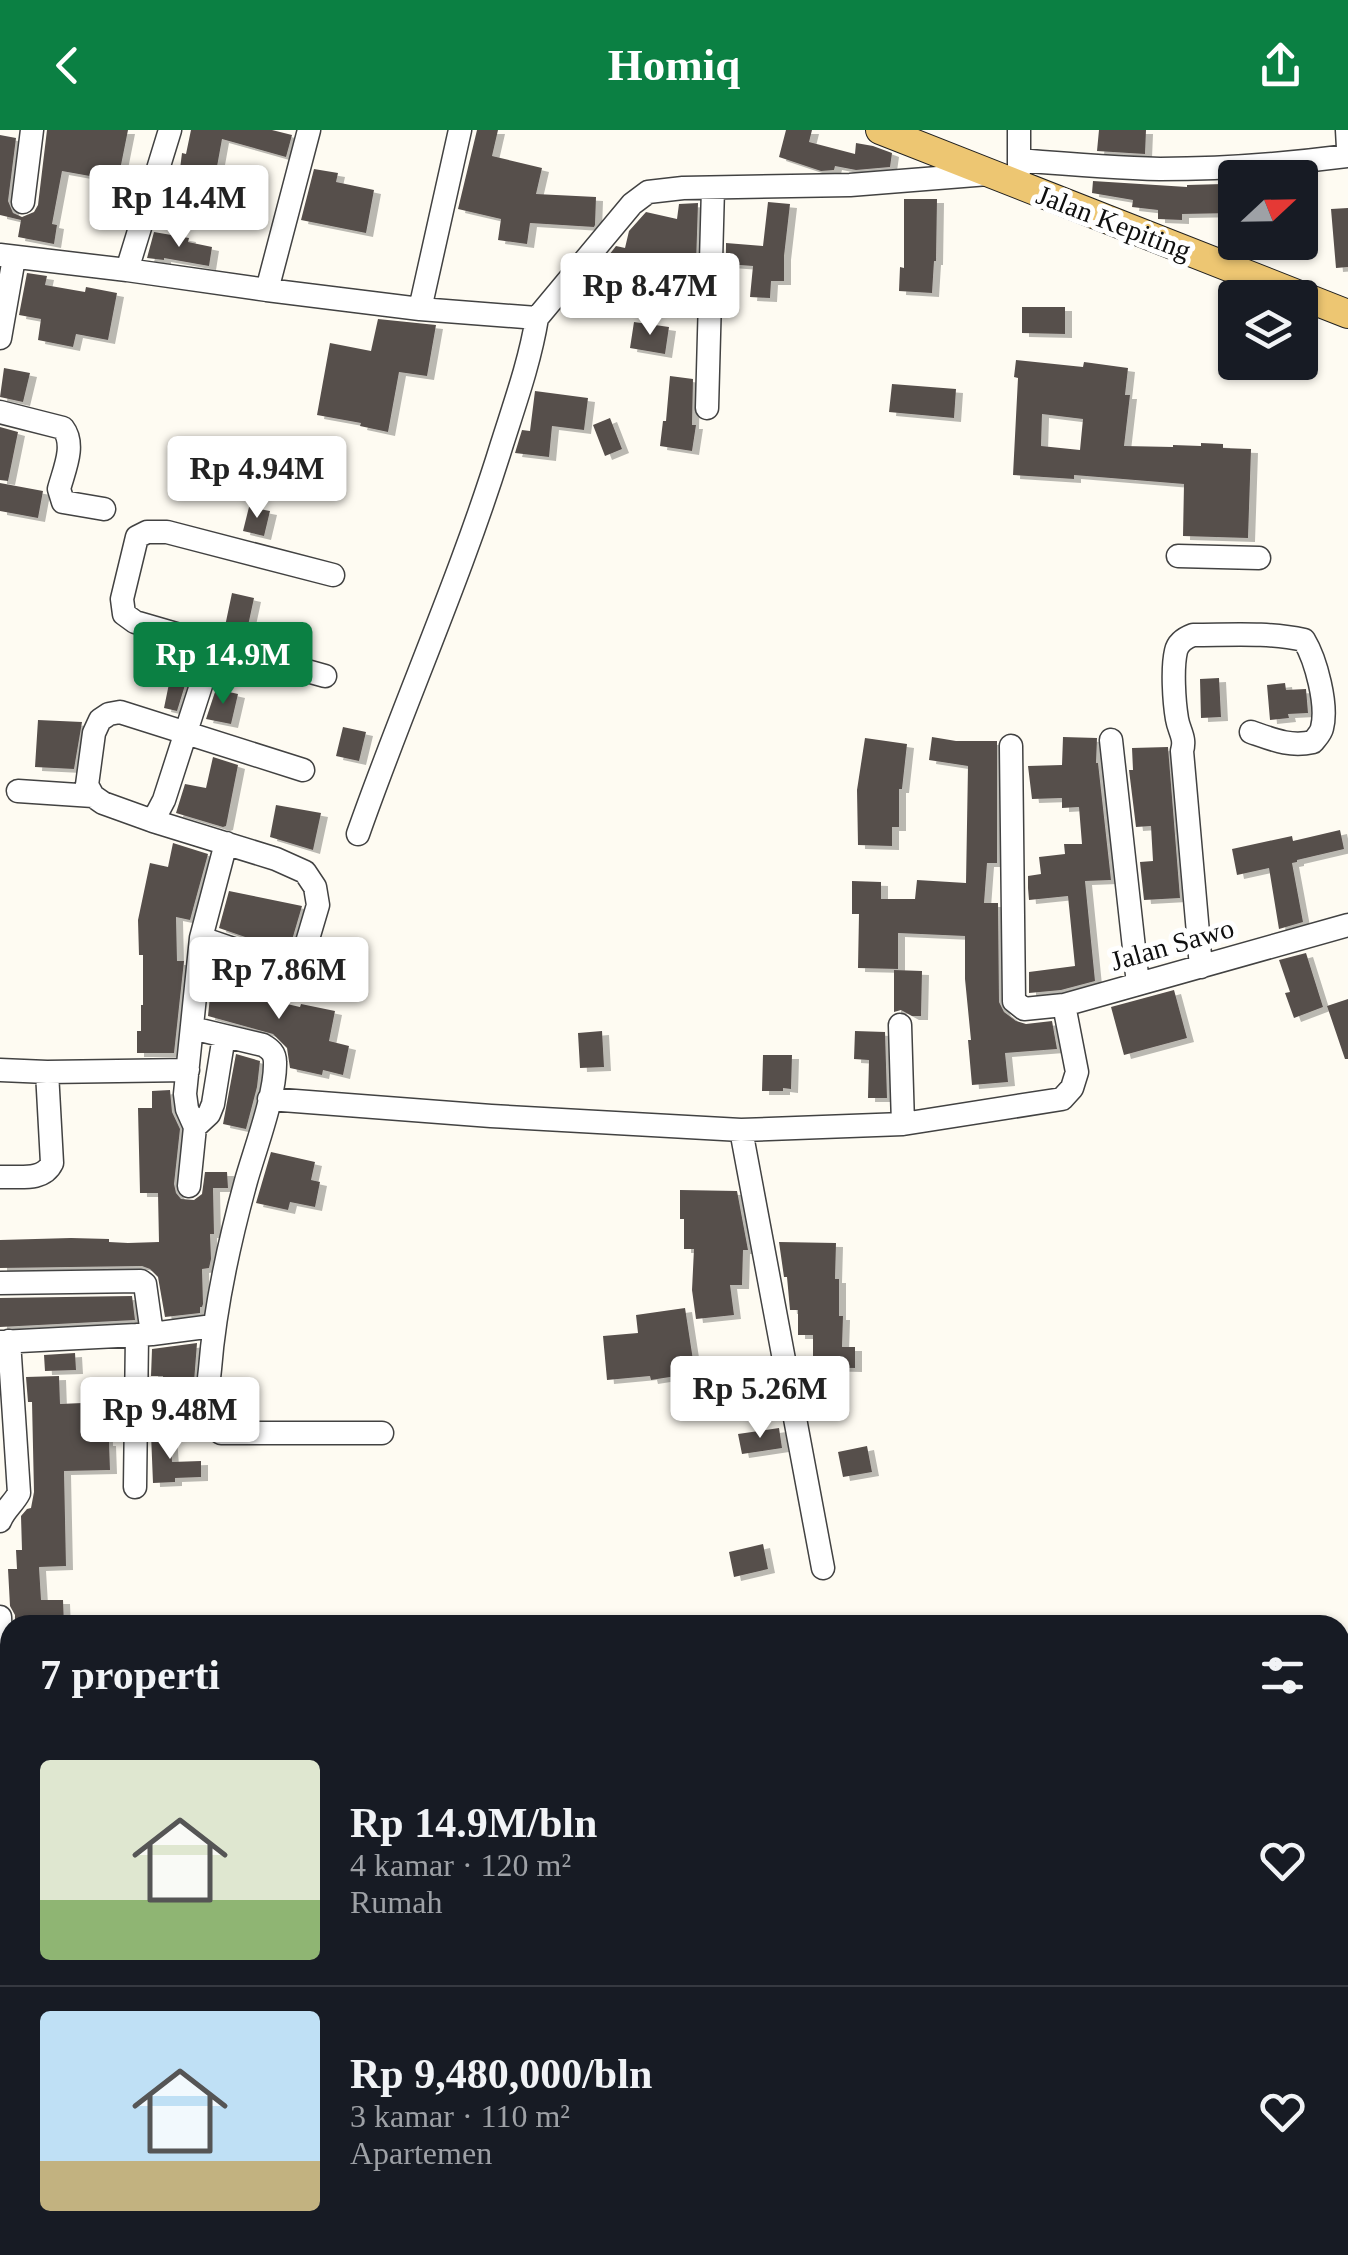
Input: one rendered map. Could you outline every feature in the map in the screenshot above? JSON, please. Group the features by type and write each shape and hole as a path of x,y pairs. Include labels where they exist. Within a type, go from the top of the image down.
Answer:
{"main road":[{"name":"Jalan Kepiting","path":"880,130 992,174 1019,172 1348,314"}],"street":[{"path":"23,202 32,130"},
{"path":"127,270 170,130"},
{"path":"267,290 309,130"},
{"path":"420,309 460,130"},
{"path":"1020,130 1019,172 1078,166 1163,169 1297,163 1348,156"},
{"path":"1347,130 1348,148"},
{"path":"358,834 484,502 537,318 639,197 648,192 850,186 992,174"},
{"path":"707,408 714,188"},
{"path":"0,338 7,257 420,309 537,318"},
{"path":"0,412 63,428 70,447 60,496 64,502 104,509"},
{"path":"325,676 135,622 124,614 122,599 137,537 147,532 166,532 333,575"},
{"path":"1178,556 1259,558"},
{"path":"1200,967 1182,751 1185,742 1178,722 1174,681 1176,649 1184,639 1193,635 1241,635 1304,640 1313,655 1322,704 1322,731 1313,742 1300,745 1284,744 1252,732"},
{"path":"153,820 164,800 214,645"},
{"path":"201,938 274,964 292,960 305,950 318,904 315,887 305,872 276,859 103,803 93,796 87,785 94,733 100,720 120,712 303,770"},
{"path":"1110,740 1138,984"},
{"name":"Jalan Sawo","path":"1011,746 1014,1001 1024,1009 1064,1005 1348,926"},
{"path":"18,791 93,796"},
{"path":"189,1186 196,1127 185,1094 201,938 226,843"},
{"path":"269,1099 741,1130 903,1124 1062,1099 1072,1088 1077,1072 1064,1005"},
{"path":"900,1025 903,1124"},
{"path":"192,1028 263,1044 276,1061 230,1237 213,1326 209,1418 215,1430 222,1433 382,1433"},
{"path":"196,1127 214,1104 224,1036"},
{"path":"0,1070 188,1070"},
{"path":"0,1177 40,1176 48,1171 52,1162 47,1072"},
{"path":"741,1130 822,1568"},
{"path":"0,1282 142,1282 146,1286 135,1486"},
{"path":"0,1521 19,1493 5,1341 144,1334 213,1326"}],"building":[{"path":"47,130 128,130 119,175 139,178 127,218 95,212 101,178 62,171 52,224 57,225 54,244 18,237 21,220 0,215 0,135 16,138 8,201 13,213 22,217 34,212 38,205"},
{"path":"191,130 272,130 292,135 286,157 222,139 214,183 179,177 182,153 186,154"},
{"path":"477,130 498,130 492,156 542,168 536,194 596,197 594,227 530,223 527,244 498,240 501,219 458,209"},
{"path":"786,130 812,130 809,142 855,154 856,143 873,146 892,153 890,167 856,170 835,166 834,170 821,171 779,157"},
{"path":"1099,130 1146,130 1145,154 1097,151"},
{"path":"314,169 338,173 336,182 374,190 366,233 301,220"},
{"path":"1093,181 1187,187 1218,184 1218,213 1182,214 1182,220 1158,219 1158,210 1132,207 1133,200 1092,193"},
{"path":"904,199 937,199 932,293 899,291 900,267 904,268"},
{"path":"768,202 790,204 784,281 771,281 770,298 750,297 753,266 726,264 726,243 763,246"},
{"path":"698,203 696,265 634,253 630,273 606,268 609,255 616,246 625,248 629,231 646,212 677,219 679,204"},
{"path":"1348,208 1348,267 1336,268 1331,209"},
{"path":"154,232 212,247 209,266 147,258"},
{"path":"27,273 47,276 45,285 117,293 108,340 76,334 73,347 38,340 41,319 19,315"},
{"path":"1022,307 1065,307 1065,334 1022,333"},
{"path":"378,319 436,325 427,376 399,372 388,432 317,415 330,343 371,351"},
{"path":"634,322 669,327 665,354 630,348"},
{"path":"1016,360 1128,368 1125,395 1130,395 1124,446 1201,443 1251,449 1248,538 1183,536 1184,484 1074,475 1074,479 1013,475 1018,378 1014,377","holes":["1042,414 1083,419 1080,450 1041,446"]},
{"path":"4,368 30,373 23,402 0,397"},
{"path":"670,376 693,379 692,425 696,425 692,451 660,446"},
{"path":"892,384 956,389 954,418 889,412"},
{"path":"535,391 588,398 584,430 552,426 549,457 515,453 522,430 530,431"},
{"path":"610,418 622,449 605,456 593,425"},
{"path":"0,427 18,432 8,481 0,480"},
{"path":"0,483 43,491 38,518 0,511"},
{"path":"249,507 270,511 264,536 243,531"},
{"path":"232,593 254,598 246,635 224,631"},
{"path":"172,669 189,672 177,711 164,708"},
{"path":"1219,678 1221,717 1201,718 1200,679"},
{"path":"1285,683 1286,690 1306,689 1308,713 1270,720 1267,685"},
{"path":"216,689 238,694 231,724 206,719"},
{"path":"38,720 82,722 74,769 35,767"},
{"path":"343,727 366,732 359,761 336,756"},
{"path":"932,737 997,741 997,863 987,863 984,903 998,903 999,1002 1016,1021 1052,1021 1057,1049 1005,1053 1008,1082 972,1085 965,936 898,933 898,969 858,968 859,914 852,914 852,881 881,882 881,899 915,899 917,880 966,883 968,766 929,760"},
{"path":"1063,737 1097,738 1096,763 1111,880 1085,881 1095,981 1029,993 1029,972 1075,966 1068,896 1029,900 1028,888 1028,876 1041,874 1039,857 1065,854 1064,844 1082,844 1079,807 1062,808 1062,798 1032,799 1028,766 1062,765"},
{"path":"865,738 907,744 899,789 899,827 892,827 892,846 858,845 857,790"},
{"path":"1168,747 1180,898 1144,900 1140,862 1153,861 1151,826 1136,827 1129,770 1133,770 1132,748"},
{"path":"213,757 238,765 223,827 176,813 185,784 206,788"},
{"path":"276,805 321,813 313,850 270,837"},
{"path":"1340,830 1344,849 1292,863 1303,922 1279,929 1269,868 1237,875 1232,849"},
{"path":"173,843 208,854 190,920 176,917 177,961 184,961 174,1053 137,1053 143,1005 138,920 150,863 168,867"},
{"path":"229,891 302,906 292,940 287,944 251,939 219,928"},
{"path":"1306,953 1323,1007 1294,1018 1279,960"},
{"path":"214,958 244,969 239,993 335,1011 329,1041 349,1046 343,1075 290,1068 287,1048 273,1034 208,1016"},
{"path":"894,970 922,971 921,1016 901,1010 894,1012"},
{"path":"1174,990 1187,1038 1124,1055 1111,1007"},
{"path":"1348,999 1348,1059 1345,1059 1327,1006"},
{"path":"602,1031 604,1067 580,1068 578,1033"},
{"path":"855,1031 885,1032 887,1098 868,1098 869,1060 854,1059"},
{"path":"236,1054 260,1061 246,1129 223,1124"},
{"path":"763,1055 792,1055 791,1089 762,1091"},
{"path":"170,1090 172,1112 180,1129 176,1193 181,1199 194,1200 202,1194 205,1172 227,1172 228,1188 213,1188 214,1234 210,1234 209,1268 202,1269 200,1313 165,1317 158,1277 142,1266 0,1268 0,1240 159,1242 158,1193 140,1193 138,1108 152,1108 152,1091"},
{"path":"271,1152 315,1162 311,1180 320,1182 315,1207 290,1202 288,1210 256,1203"},
{"path":"680,1190 737,1191 748,1250 743,1250 742,1285 730,1285 734,1315 696,1319 692,1290 694,1249 684,1249"},
{"path":"779,1242 836,1243 835,1279 839,1279 839,1316 843,1316 842,1347 855,1347 855,1368 813,1367 813,1335 798,1335 798,1310 790,1310"},
{"path":"132,1296 135,1320 0,1327 0,1298"},
{"path":"685,1308 695,1373 651,1380 650,1376 607,1380 603,1336 638,1333 636,1315"},
{"path":"197,1343 193,1395 196,1424 164,1425 163,1376 151,1376 152,1349"},
{"path":"75,1353 76,1370 45,1371 44,1355"},
{"path":"59,1376 60,1404 105,1402 110,1470 64,1471 66,1566 39,1567 41,1600 63,1600 64,1615 15,1615 10,1606 8,1569 17,1569 16,1550 22,1550 21,1516 31,1508 34,1492 32,1402 28,1402 26,1377"},
{"path":"779,1428 782,1448 742,1454 738,1434"},
{"path":"170,1433 172,1462 201,1461 201,1477 153,1483 151,1434"},
{"path":"867,1446 872,1472 843,1477 838,1452"},
{"path":"763,1544 768,1569 734,1577 729,1552"}]}
